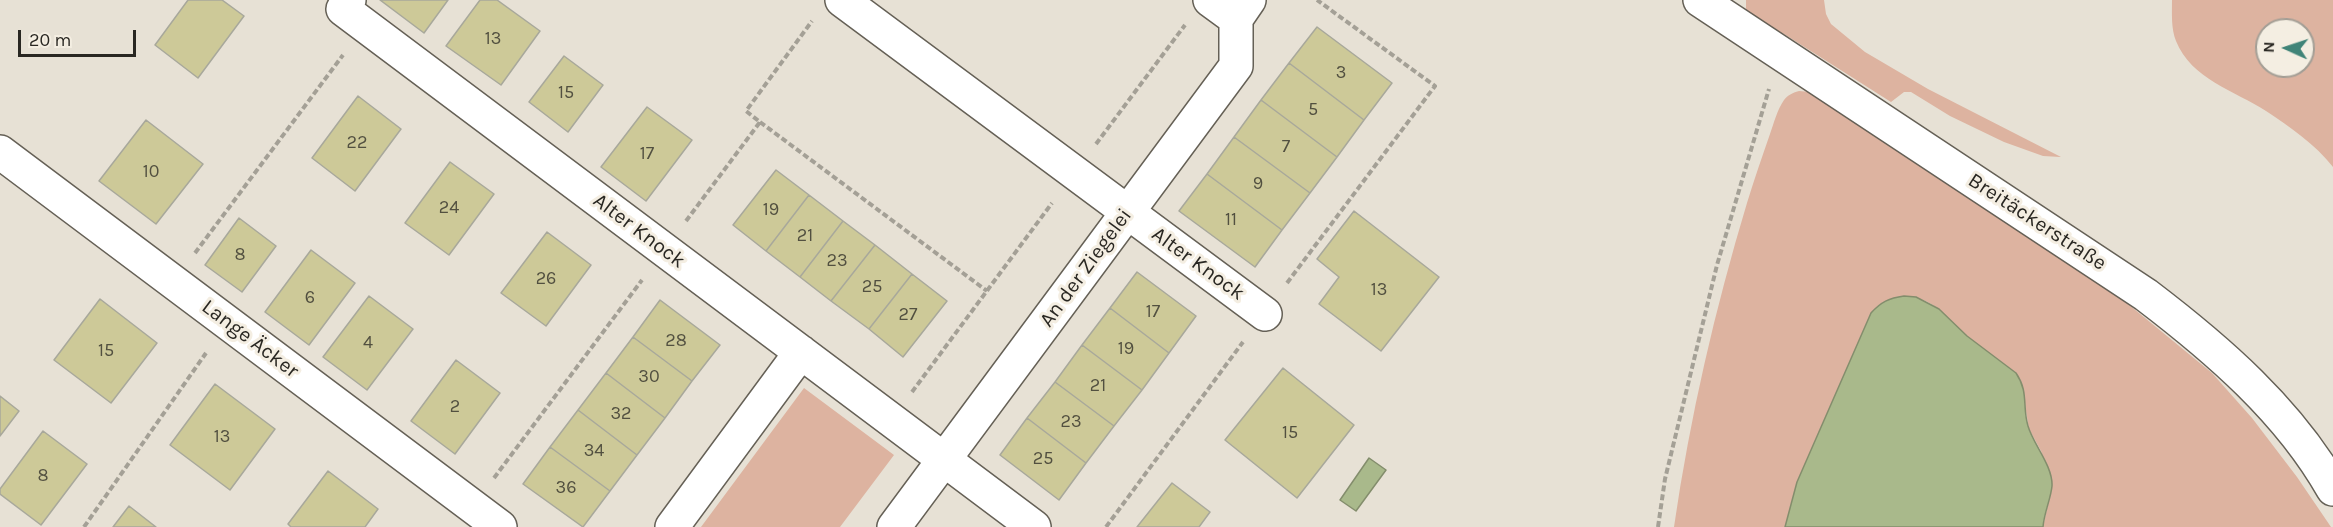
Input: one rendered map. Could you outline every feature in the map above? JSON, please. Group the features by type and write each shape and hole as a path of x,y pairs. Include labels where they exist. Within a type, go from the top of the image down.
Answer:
{"street":[{"name":"Alter Knock","path":"842,0 1265,314"},
{"name":"Breitäckerstraße","path":"1700,0 2146,295 2187,326 2238,372 2276,411 2316,459 2333,489"},
{"path":"1200,9 1243,9"},
{"name":"An der Ziegelei","path":"894,527 1236,66 1243,9"},
{"name":"Alter Knock","path":"357,13 1034,527"},
{"name":"Lange Äcker","path":"0,152 500,527"},
{"path":"672,527 801,352"}],"path":[{"path":"1317,0 1435,86"},
{"path":"891,420 1074,173 1200,9"},
{"path":"173,282 357,13"},
{"path":"1658,527 1665,479 1717,265 1781,53"},
{"path":"760,122 987,291"},
{"path":"84,527 227,322"}],"shaded area":[{"path":"1746,0 1824,0 1826,14 1831,24 1865,52 1928,89 2061,157 2043,156 2004,142 1950,116 1911,92 1904,92 1891,102 1784,34 1763,26 1746,11"},
{"path":"2172,0 2333,0 2333,167 2310,143 2293,130 2266,111 2203,75 2183,54 2174,36"},
{"path":"1799,91 1810,92 2045,243 2128,304 2212,373 2252,418 2297,477 2331,527 2043,527 2052,485 2041,451 2029,429 2021,381 2016,373 1967,337 1937,308 1920,299 1902,297 1886,301 1871,313 1797,482 1785,527 1674,527 1696,404 1735,243 1778,112 1790,94"},
{"path":"1904,296 1916,297 1939,309 1967,336 2016,373 2023,386 2028,426 2051,478 2052,486 2043,527 1785,527 1797,482 1871,313 1886,301"},
{"path":"804,388 894,455 840,527 701,527"},
{"path":"1369,458 1386,470 1356,511 1340,500"}],"building":[{"path":"188,0 222,0 244,16 198,78 155,45"},
{"path":"380,0 448,0 424,33"},
{"path":"480,0 497,0 540,31 501,85 446,46"},
{"path":"1317,27 1392,83 1364,120 1289,63"},
{"path":"564,56 603,85 568,132 529,102"},
{"path":"1289,63 1364,120 1337,157 1261,100"},
{"path":"358,96 401,129 355,191 312,158"},
{"path":"1261,100 1337,157 1310,193 1234,137"},
{"path":"647,107 692,140 646,201 601,167"},
{"path":"146,120 203,164 156,224 99,181"},
{"path":"1234,137 1310,193 1282,230 1207,174"},
{"path":"450,162 494,194 449,255 405,223"},
{"path":"776,170 809,195 766,251 733,225"},
{"path":"1207,174 1282,230 1255,267 1179,211"},
{"path":"809,195 843,221 800,277 766,251"},
{"path":"1354,211 1439,277 1381,351 1319,304 1339,277 1317,259"},
{"path":"239,218 276,246 242,292 205,265"},
{"path":"843,221 875,245 831,301 800,277"},
{"path":"547,232 591,265 546,326 501,293"},
{"path":"875,245 912,274 869,329 831,301"},
{"path":"311,250 355,283 309,345 265,312"},
{"path":"1137,272 1196,316 1169,353 1110,308"},
{"path":"912,274 947,301 903,357 869,329"},
{"path":"369,296 413,329 367,390 323,357"},
{"path":"100,299 157,343 111,403 54,360"},
{"path":"660,300 720,345 692,381 633,337"},
{"path":"1110,308 1169,353 1142,390 1082,345"},
{"path":"633,337 692,381 665,418 606,373"},
{"path":"1082,345 1142,390 1114,426 1055,382"},
{"path":"456,360 500,393 455,454 411,421"},
{"path":"1283,368 1354,425 1297,498 1225,440"},
{"path":"606,373 665,418 637,455 578,410"},
{"path":"1055,382 1114,426 1086,463 1027,418"},
{"path":"215,384 275,429 230,490 170,445"},
{"path":"0,396 19,411 0,436"},
{"path":"578,410 637,455 610,491 550,447"},
{"path":"1027,418 1086,463 1059,500 1000,455"},
{"path":"43,431 87,464 41,525 0,494 0,489"},
{"path":"550,447 610,491 583,527 523,484"},
{"path":"328,471 378,509 365,527 291,527 288,524"},
{"path":"1172,483 1210,512 1199,527 1137,527"},
{"path":"129,506 156,527 113,527"}]}
